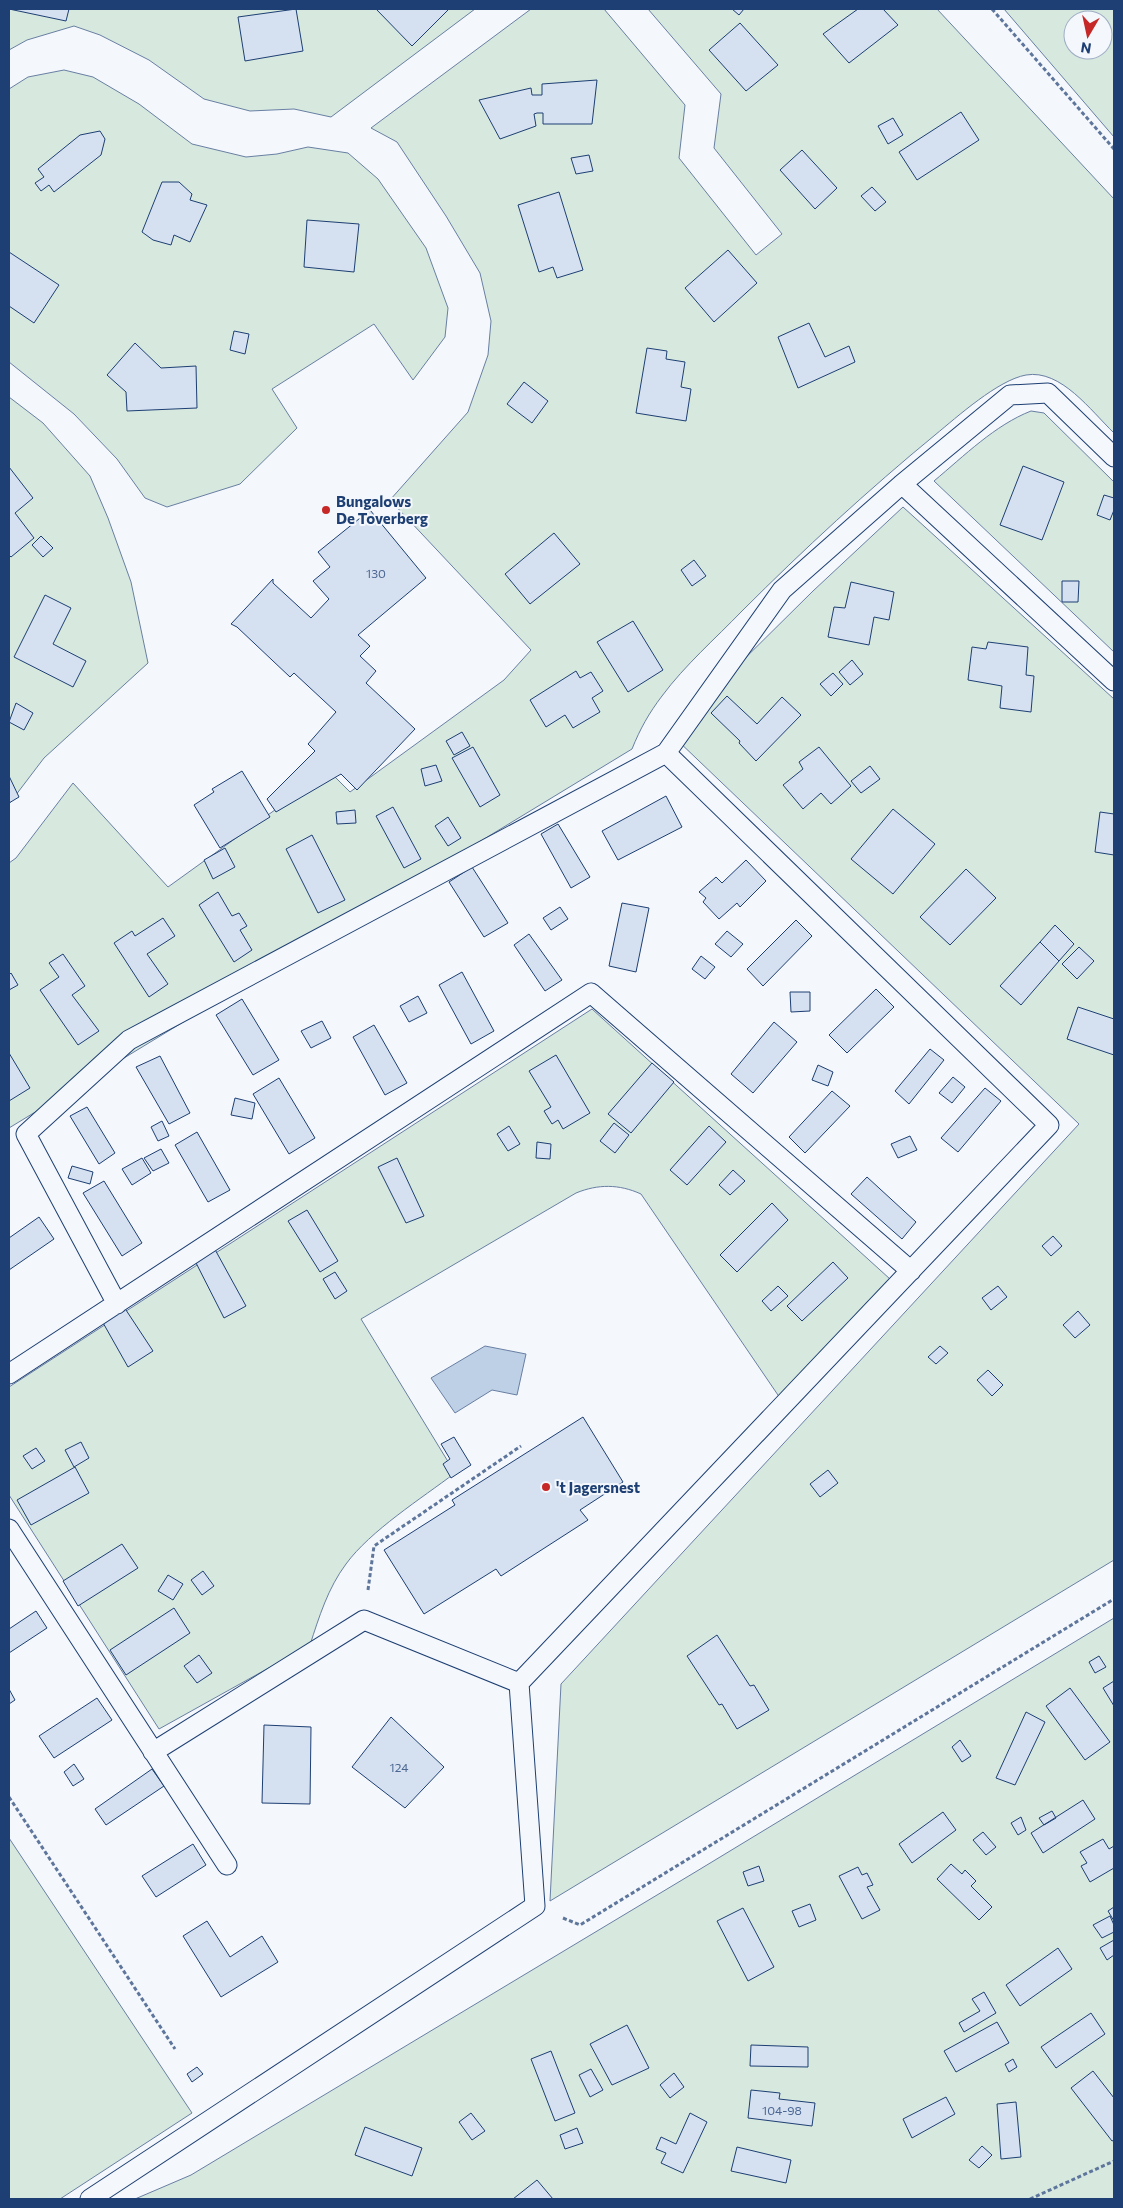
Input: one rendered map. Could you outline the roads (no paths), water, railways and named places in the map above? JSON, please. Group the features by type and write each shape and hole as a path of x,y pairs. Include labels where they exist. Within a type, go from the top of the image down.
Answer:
{"lane":[{"path":"116,1304 26,1134 129,1040 666,753 782,590 902,484 1010,395 1048,393 1114,457"},
{"path":"902,484 1114,681"},
{"path":"90,2199 535,1906 519,1683 1049,1125 666,753"},
{"path":"9,1374 591,993 911,1271"},
{"path":"9,1530 227,1865"},
{"path":"153,1752 364,1620 519,1683"}],"water":[{"path":"485,1346 526,1354 517,1395 492,1390 455,1413 431,1378"}],"place":[{"name":"Bungalows De Toverberg","path":"326,510"},
{"name":"'t Jagersnest","path":"546,1487"}]}
